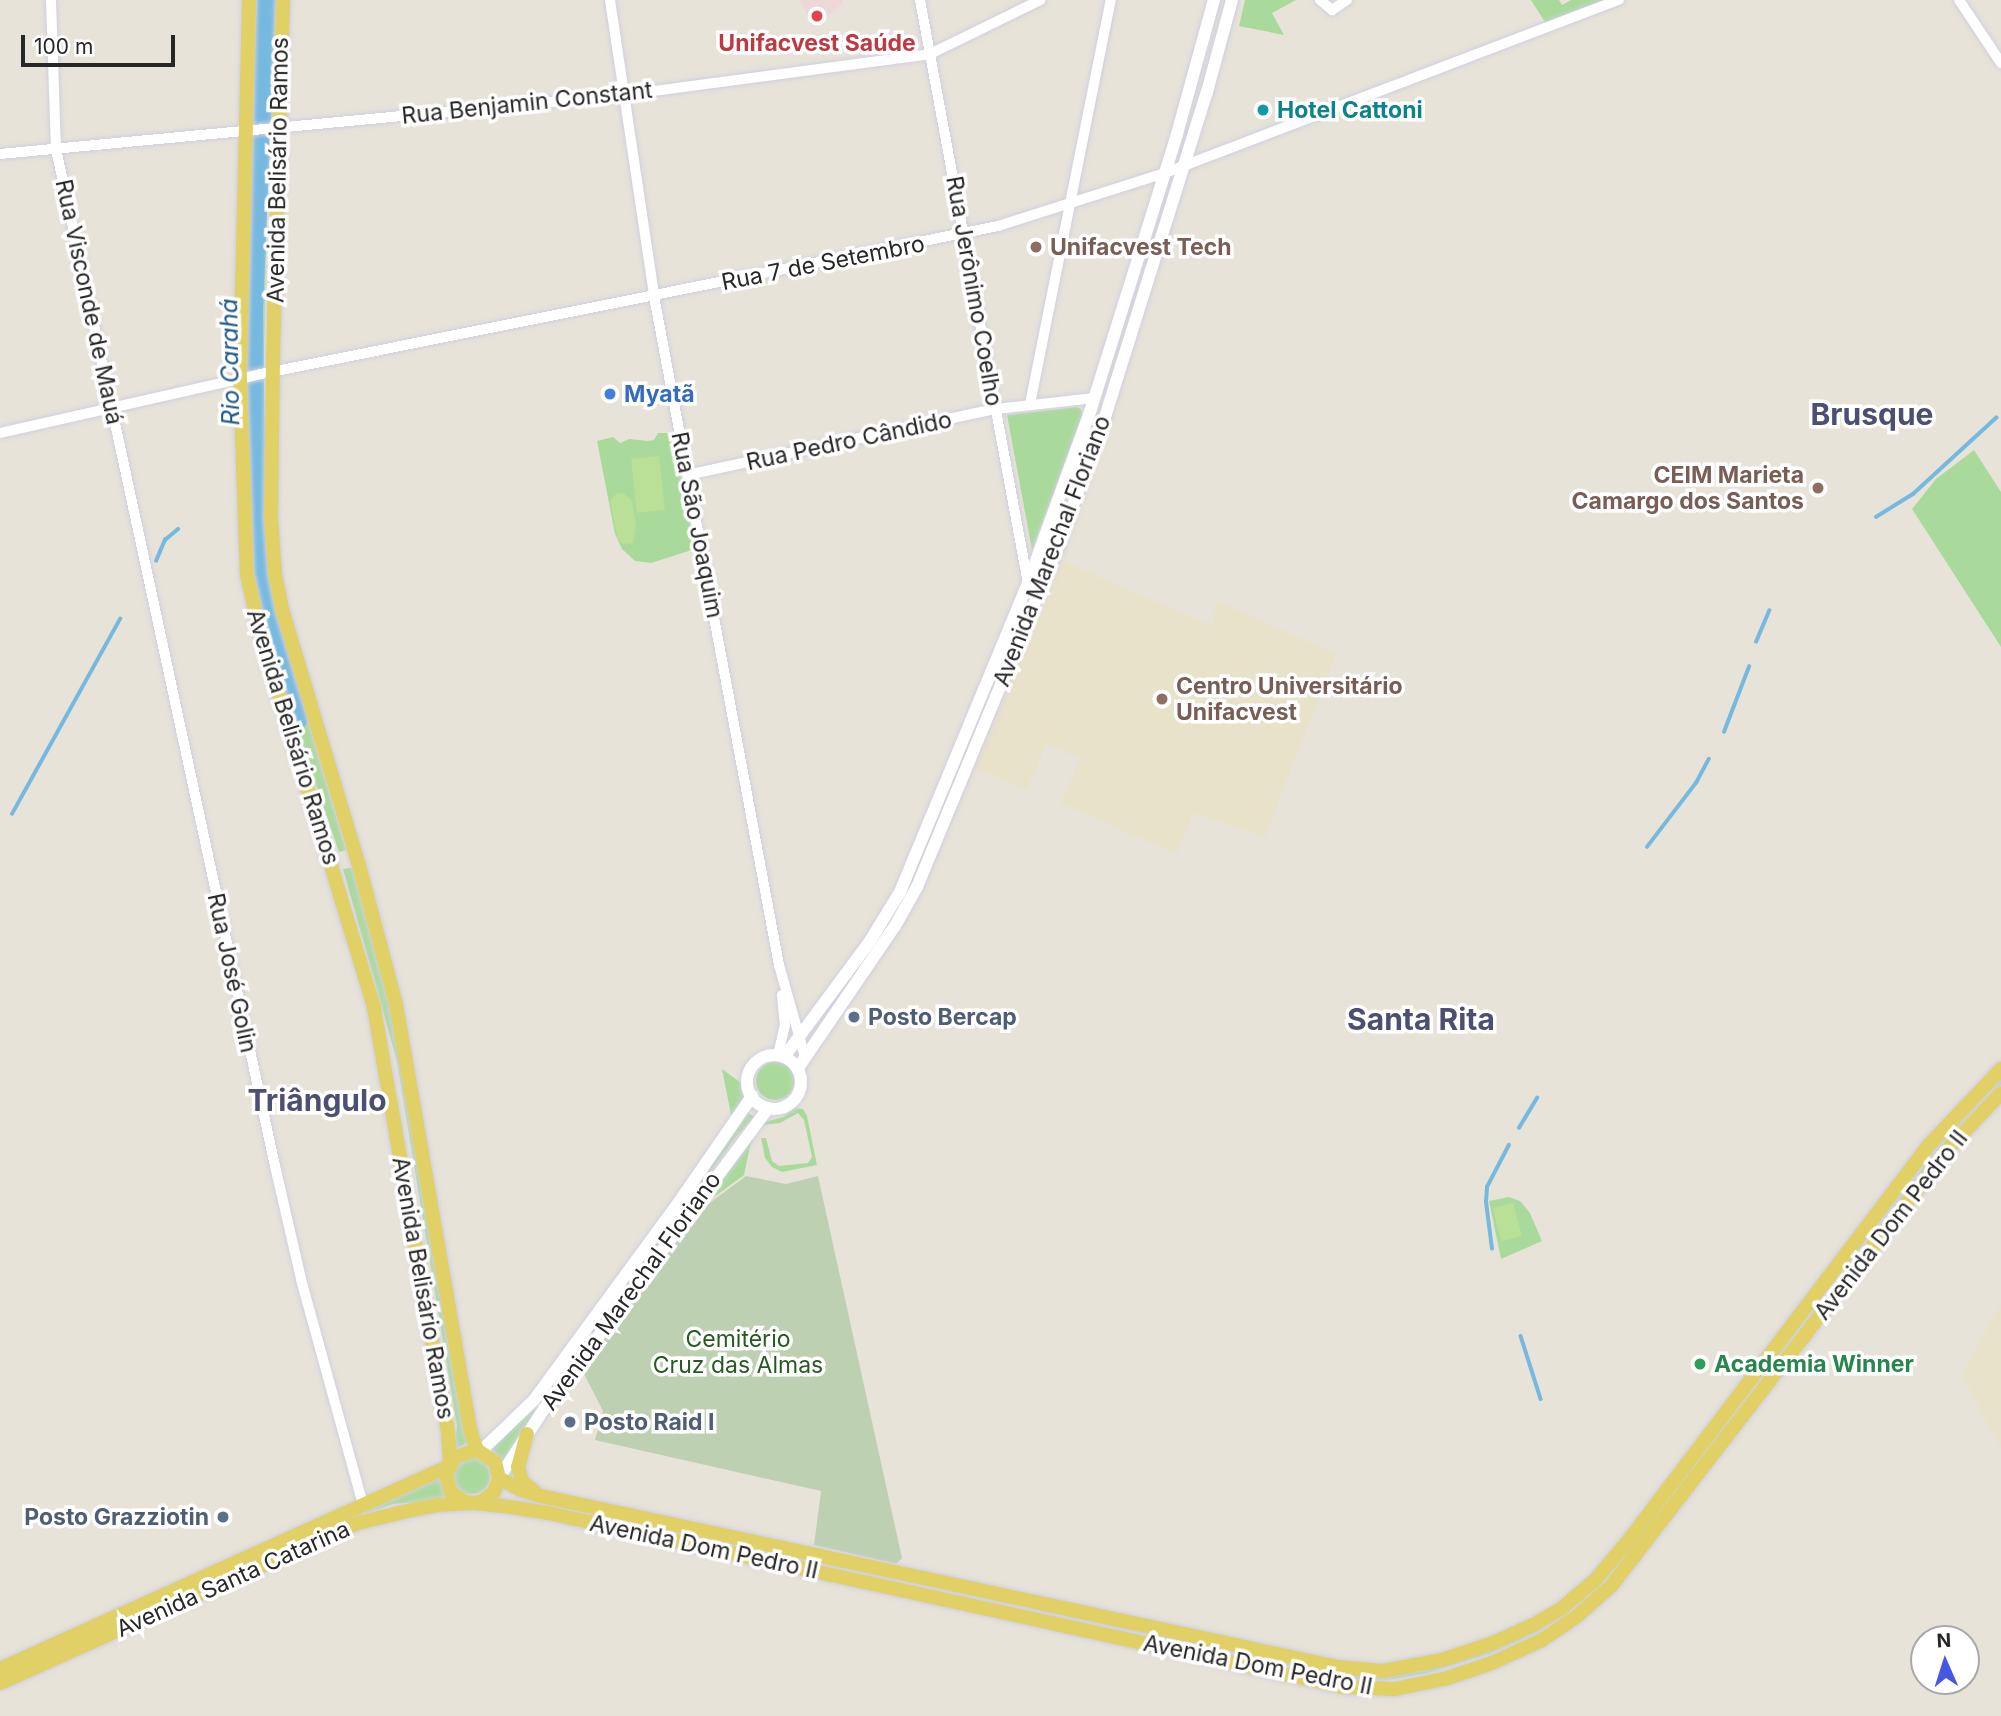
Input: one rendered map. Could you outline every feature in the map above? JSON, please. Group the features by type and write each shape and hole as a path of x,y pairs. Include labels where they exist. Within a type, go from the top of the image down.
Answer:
{"main road":[{"name":"Avenida Belisário Ramos","path":"249,0 244,378 247,575 260,632 374,1008 448,1434 449,1465"},
{"name":"Avenida Belisário Ramos","path":"283,0 275,127 267,373 271,517 277,587 396,1004 470,1429 479,1451"},
{"name":"Avenida Marechal Floriano","path":"781,1056 800,1039 870,941 901,892 1028,583 1070,473 1094,398 1165,173 1214,0"},
{"name":"Avenida Marechal Floriano","path":"802,1063 895,926 917,887 1082,483 1184,165 1232,0"},
{"path":"781,1056 802,1063 796,1098 779,1108 768,1108 751,1096 748,1079 750,1070 763,1058 781,1056"},
{"name":"Avenida Dom Pedro II","path":"499,1478 519,1489 541,1496 1338,1667 1383,1671 1442,1660 1493,1643 1533,1625 1562,1608 1595,1580 1637,1530 1927,1147 2001,1069"},
{"name":"Avenida Dom Pedro II","path":"474,1503 548,1513 1344,1687 1395,1689 1448,1678 1492,1663 1542,1640 1576,1617 1612,1585 1950,1147 2001,1093"},
{"name":"Avenida Marechal Floriano","path":"499,1478 527,1434 539,1405 751,1096"},
{"name":"Avenida Marechal Floriano","path":"479,1451 539,1405 768,1108"},
{"path":"527,1434 520,1452 519,1474 541,1496"},
{"path":"479,1451 495,1462 499,1478 488,1498 474,1503 457,1498 451,1492 446,1475 449,1465 462,1452 479,1451"},
{"name":"Avenida Santa Catarina","path":"0,1669 449,1465"},
{"name":"Avenida Santa Catarina","path":"0,1683 358,1523 416,1509 474,1503"}],"street":[{"name":"Rua Visconde de Mauá","path":"51,0 55,149 155,600"},
{"name":"Rua São Joaquim","path":"610,0 654,296 779,965 785,1024 781,1056"},
{"name":"Rua Jerônimo Coelho","path":"920,0 1028,583"},
{"name":"Rua Benjamin Constant","path":"0,154 624,95 930,54 1040,0"},
{"path":"1030,404 1111,0"},
{"path":"1320,0 1332,10 1347,0"},
{"name":"Rua 7 de Setembro","path":"0,432 267,373 964,235 1165,173 1619,0"},
{"path":"1959,0 2001,63"},
{"name":"Rua Pedro Cândido","path":"687,475 996,409 1094,398"},
{"name":"Rua José Golin","path":"155,600 275,1166 302,1283 363,1505"},
{"name":"Rua São Joaquim","path":"779,965 800,1039 802,1063"}],"shaded area":[{"name":"Unifacvest Saúde","path":"800,0 842,0 842,4 813,28"},
{"name":"Centro Universitário Unifacvest","path":"1063,561 1212,626 1217,601 1336,654 1265,837 1193,813 1176,854 1061,803 1080,759 1047,744 1027,789 976,769"},
{"path":"2001,1303 2001,1449 1962,1375"}],"green space":[{"path":"253,0 274,0 273,117 270,121 251,121"},
{"path":"1245,0 1296,0 1272,13 1284,35 1239,26"},
{"path":"1531,0 1559,0 1562,5 1571,0 1619,0 1548,27"},
{"path":"268,135 264,359 249,365 251,139 253,136"},
{"path":"263,384 265,520 282,631 346,850 339,852 270,652 251,566 245,385"},
{"path":"1077,407 1081,409 1082,416 1032,550 1007,415"},
{"path":"658,433 673,433 695,549 651,563 635,561 622,549 615,534 597,441 613,437 620,443 629,439 648,441 654,440"},
{"path":"1974,450 2001,492 2001,647 1912,509 1936,479"},
{"path":"659,456 665,510 637,513 631,459"},
{"path":"623,493 632,501 636,526 633,543 623,544 618,539 610,501 616,494"},
{"path":"355,867 400,1037 469,1442 454,1450 457,1426 397,1061 343,869"},
{"path":"775,1062 789,1067 794,1081 789,1095 775,1100 761,1095 756,1081 761,1067"},
{"path":"722,1069 748,1088 752,1096 733,1125"},
{"path":"2001,1078 2001,1085 1623,1563 1593,1595 1541,1631 1489,1654 1427,1673 1387,1680 1351,1679 941,1588 1349,1675 1520,1637 1651,1522 1943,1141"},
{"path":"795,1108 803,1109 807,1116 817,1165 782,1172 772,1167 765,1158 761,1138 766,1138 772,1161 779,1166 808,1163 812,1157 804,1120 798,1113 780,1123 764,1125 756,1133 750,1146 744,1175 695,1211 761,1123 783,1117"},
{"path":"746,1111 754,1117 735,1138 546,1399 543,1397"},
{"name":"Cemitério Cruz das Almas","path":"746,1176 786,1184 818,1176 902,1558 896,1564 814,1545 821,1491 595,1440 603,1411 582,1370 695,1214"},
{"path":"1509,1197 1520,1201 1530,1213 1542,1241 1501,1259 1489,1201"},
{"path":"1513,1203 1522,1236 1502,1241 1493,1208"},
{"path":"533,1410 536,1412 502,1462 491,1448"},
{"path":"472,1458 485,1463 490,1476 485,1489 472,1494 459,1489 454,1476 459,1463"},
{"path":"441,1473 453,1499 393,1504 345,1521"}],"waterway":[{"name":"Rio Carahá","path":"266,0 253,310 256,504 263,581 298,719"},
{"path":"1876,517 1913,494 1996,418"},
{"path":"249,478 257,476"},
{"path":"156,561 165,540 178,529"},
{"path":"1756,642 1769,611"},
{"path":"12,814 120,619"},
{"path":"1724,732 1749,667"},
{"path":"1647,847 1696,783 1709,759"},
{"path":"1519,1128 1537,1098"},
{"path":"1492,1249 1486,1202 1487,1187 1509,1145"},
{"path":"1521,1336 1541,1399"}],"place":[{"name":"Unifacvest Saúde","path":"817,16"},
{"name":"Hotel Cattoni","path":"1263,110"},
{"name":"Unifacvest Tech","path":"1036,247"},
{"name":"Myatã","path":"610,394"},
{"name":"CEIM Marieta Camargo dos Santos","path":"1818,488"},
{"name":"Centro Universitário Unifacvest","path":"1162,699"},
{"name":"Posto Bercap","path":"854,1017"},
{"name":"Academia Winner","path":"1700,1364"},
{"name":"Posto Raid I","path":"570,1422"},
{"name":"Posto Grazziotin","path":"223,1517"}],"district":[{"name":"Brusque","path":"1872,414"},
{"name":"Santa Rita","path":"1421,1019"},
{"name":"Triângulo","path":"317,1100"}]}
